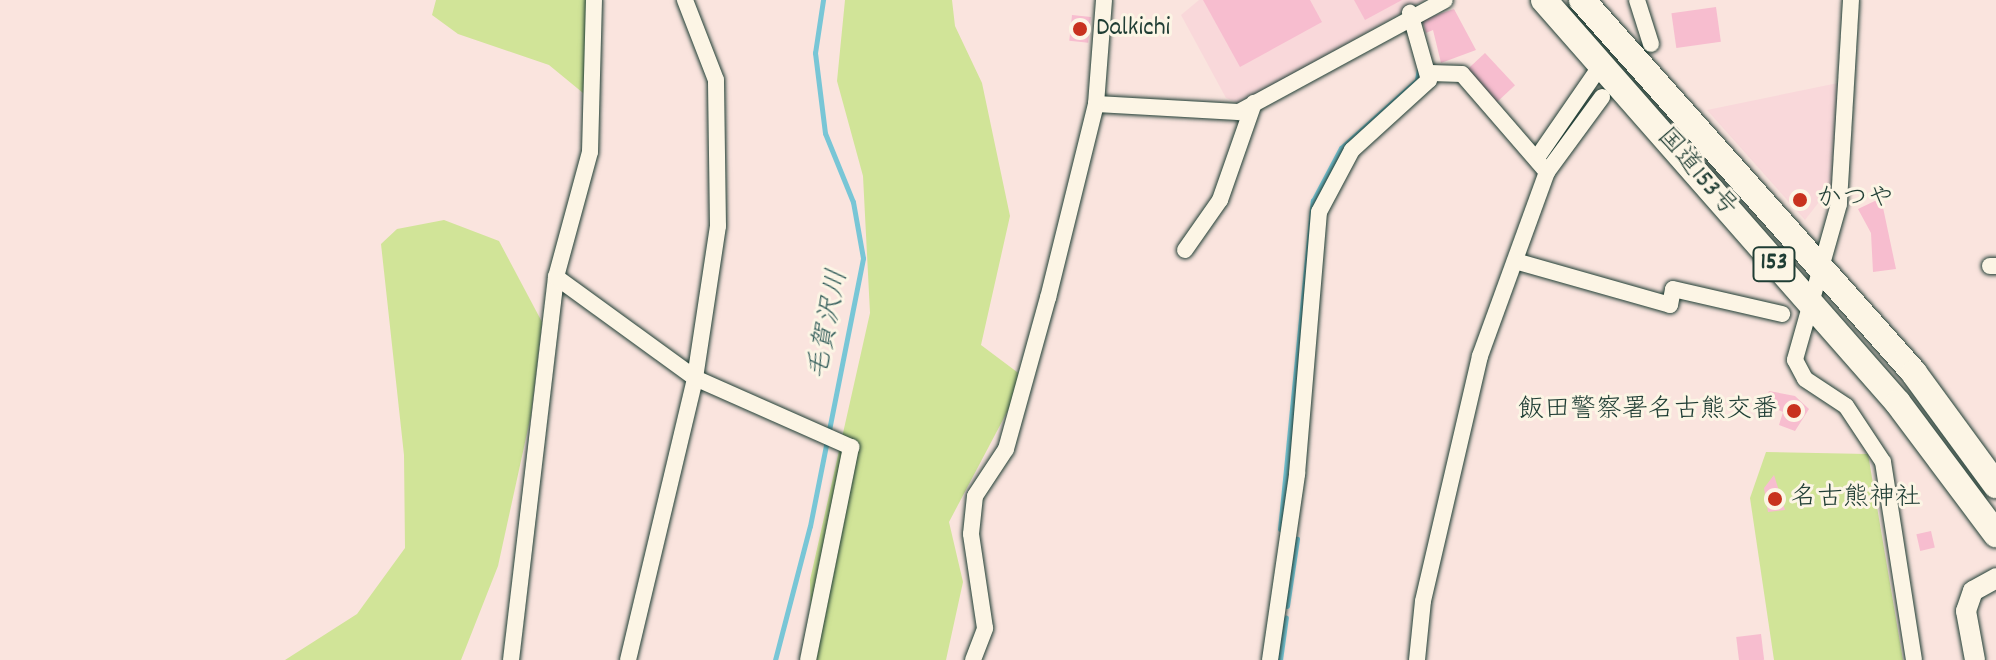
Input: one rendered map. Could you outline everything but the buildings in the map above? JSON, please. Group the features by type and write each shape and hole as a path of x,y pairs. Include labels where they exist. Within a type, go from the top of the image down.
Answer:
{"highway":[{"name":"国道153号","path":"1544,0 1898,403 1996,534"},
{"name":"国道153号","path":"1582,0 1914,373 1996,485"}],"street":[{"path":"511,660 556,277 590,152 594,0"},
{"path":"628,660 695,378 718,226 716,80 685,0"},
{"path":"973,660 985,628 971,534 975,496 1006,449 1096,104 1104,0"},
{"path":"1096,104 1239,112 1410,13 1445,0"},
{"path":"1637,0 1651,44"},
{"path":"1851,0 1839,204 1819,264 1811,306 1796,344 1797,371 1846,406 1883,462 1914,660"},
{"path":"1270,660 1297,474 1319,212 1352,150 1422,93 1430,73 1410,13"},
{"path":"1539,155 1601,65"},
{"path":"1430,73 1462,74 1539,155 1547,172"},
{"path":"1417,660 1423,601 1477,370 1547,172 1602,97"},
{"path":"1185,250 1220,200 1254,103"},
{"path":"1515,261 1670,305 1673,289 1782,314"},
{"path":"556,277 695,378 840,436 851,447 808,660"},
{"path":"1975,660 1966,611 1973,591 1996,578"}],"shaded area":[{"path":"1199,0 1424,0 1240,104 1226,98 1181,15"},
{"path":"1838,83 1833,184 1805,220 1707,110"}],"green space":[{"path":"436,0 594,0 594,102 549,65 458,34 432,15"},
{"path":"845,0 952,0 955,26 982,83 1010,216 981,345 1025,378 949,522 963,582 946,660 812,660 810,580 870,313 863,176 837,81"},
{"path":"444,220 499,241 542,322 531,415 498,566 461,660 285,660 357,614 405,548 404,455 381,244 397,229"},
{"path":"1766,452 1868,454 1903,660 1774,660 1750,498"}],"waterway":[{"name":"毛賀沢川","path":"775,660 810,526 863,258 853,202 825,133 815,53 823,0"},
{"path":"1280,529 1313,201 1341,148 1417,80 1419,69"},
{"path":"1287,606 1297,539"},
{"path":"1280,660 1286,617"}],"place":[{"name":"Dalkichi","path":"1080,29"},
{"name":"かつや","path":"1800,200"},
{"name":"飯田警察署名古熊交番","path":"1794,411"},
{"name":"名古熊神社","path":"1775,499"}]}
